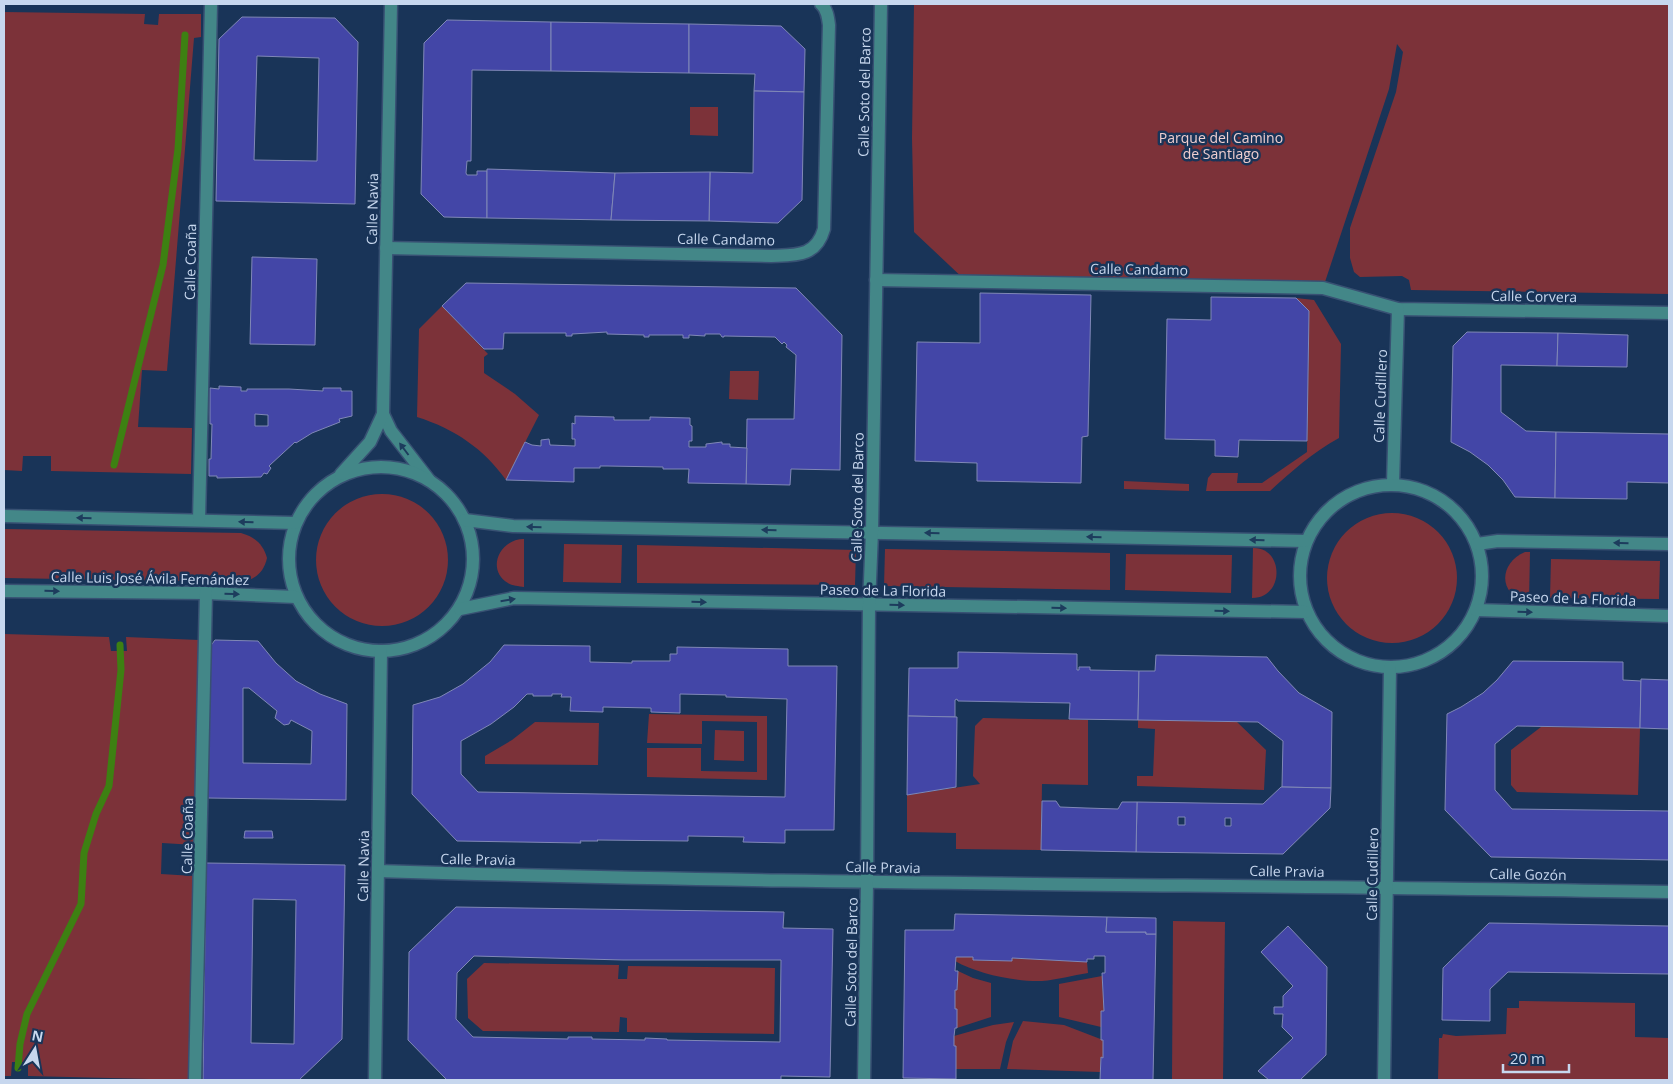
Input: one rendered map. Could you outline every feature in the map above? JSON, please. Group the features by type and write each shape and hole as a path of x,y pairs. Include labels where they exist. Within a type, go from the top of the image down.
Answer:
{"street":[{"name":"Calle Coaña","path":"199,520 211,4"},
{"name":"Calle Navia","path":"341,474 370,442 383,414 391,4"},
{"name":"Calle Candamo","path":"386,248 771,256 798,255 808,251 816,246 822,238 824,229 829,24 824,6 821,4"},
{"name":"Calle Soto del Barco","path":"864,1080 869,605 872,532 881,4"},
{"name":"Calle Candamo","path":"876,280 1323,288 1398,309"},
{"name":"Calle Corvera","path":"1398,309 1669,313"},
{"name":"Calle Cudillero","path":"1393,484 1398,309"},
{"name":"Calle Navia","path":"383,414 391,431 429,480"},
{"path":"369,466 399,469 429,480 447,495 465,520 473,544 474,567 469,588 460,608 448,623 431,638 408,648 381,652 356,648 333,638 314,623 296,597 290,579 288,558 295,523 306,505 321,488 341,474 369,466"},
{"path":"1393,484 1428,492 1458,513 1477,544 1483,577 1476,610 1462,634 1442,652 1417,664 1390,668 1356,661 1326,641 1306,612 1298,577 1305,541 1320,517 1340,499 1365,487 1393,484"},
{"path":"4,516 295,523"},
{"path":"465,520 513,526 1305,541"},
{"path":"1477,544 1507,541 1669,544"},
{"name":"Calle Luis José Ávila Fernández","path":"4,591 206,593 296,597"},
{"name":"Calle Coaña","path":"196,1080 206,593"},
{"name":"Paseo de La Florida","path":"460,608 514,598 1306,612"},
{"name":"Paseo de La Florida","path":"1476,610 1669,616"},
{"name":"Calle Navia","path":"375,1080 381,652"},
{"name":"Calle Cudillero","path":"1384,1080 1390,668"},
{"name":"Calle Pravia","path":"378,871 867,882 1387,887"},
{"name":"Calle Gozón","path":"1387,887 1669,892"}],"green space":[{"name":"Parque del Camino de Santiago","path":"914,4 1669,4 1669,294 1411,290 1409,280 1402,276 1360,277 1354,272 1350,258 1350,228 1396,92 1403,52 1397,44 1389,89 1323,288 966,281 914,232 912,138"},
{"path":"4,12 145,14 144,24 158,25 159,14 201,14 201,37 194,38 167,371 142,370 138,427 192,428 191,474 51,471 51,456 23,456 22,471 4,470"},
{"path":"690,107 718,107 718,136 690,135"},
{"path":"1296,298 1314,300 1341,344 1339,438 1329,443 1295,469 1270,491 1206,491 1208,478 1212,473 1238,473 1237,483 1262,483 1307,452 1309,312"},
{"path":"442,306 488,354 484,357 484,373 515,394 539,415 506,480 488,459 467,441 444,428 417,417 419,329"},
{"path":"730,371 759,371 758,400 729,399"},
{"path":"1124,481 1189,484 1189,491 1124,489"},
{"path":"382,494 407,499 428,514 443,535 448,560 443,585 428,606 407,621 382,626 357,621 336,606 321,585 316,560 321,535 336,514 357,499"},
{"path":"1392,513 1417,517 1438,532 1453,553 1457,578 1453,603 1438,624 1417,639 1392,643 1367,639 1346,624 1331,603 1327,578 1331,553 1346,532 1367,517"},
{"path":"4,529 241,533 258,542 267,558 264,567 258,574 251,579 241,582 4,578"},
{"path":"524,539 524,587 510,584 501,577 497,563 502,549 515,540"},
{"path":"564,544 622,545 621,583 563,582"},
{"path":"637,545 856,550 855,585 637,583"},
{"path":"1253,548 1263,550 1271,555 1275,563 1276,573 1275,582 1270,590 1263,596 1252,598"},
{"path":"885,549 1110,553 1110,590 884,586"},
{"path":"1525,552 1530,552 1529,602 1519,599 1512,594 1505,580 1510,564 1516,557"},
{"path":"1126,554 1232,555 1231,593 1125,590"},
{"path":"1551,559 1660,561 1659,599 1550,598"},
{"path":"4,634 109,637 111,651 127,651 126,637 199,640 195,845 162,843 161,874 194,876 191,1080 28,1076 28,1062 12,1062 11,1076 4,1076"},
{"path":"649,714 767,716 767,780 647,777 647,748 701,748 701,771 757,772 757,722 702,721 702,744 647,743"},
{"path":"983,718 1088,720 1088,785 1042,784 1041,850 956,849 956,833 907,832 907,795 980,784 973,776 975,726"},
{"path":"1138,720 1237,722 1266,750 1264,790 1137,786 1137,776 1153,776 1155,729 1138,728"},
{"path":"535,722 599,723 598,765 485,764 485,756 512,740"},
{"path":"1541,727 1640,728 1638,795 1517,792 1511,785 1511,750"},
{"path":"715,730 744,731 744,761 714,760"},
{"path":"1173,921 1225,922 1223,1080 1172,1080"},
{"path":"956,957 973,957 973,960 1012,961 1012,958 1087,962 1088,973 1048,980 1021,980 975,970 955,961"},
{"path":"484,963 619,965 618,979 627,979 628,966 775,968 774,1034 627,1032 627,1018 620,1017 619,1032 483,1031 468,1018 467,979"},
{"path":"958,971 991,983 991,1017 957,1028 955,990 957,990"},
{"path":"1102,976 1104,1011 1101,1011 1101,1027 1059,1017 1059,984"},
{"path":"1519,1001 1635,1003 1635,1037 1669,1038 1669,1080 1438,1080 1439,1038 1442,1038 1443,1034 1456,1036 1506,1034 1507,1008 1519,1008"},
{"path":"1023,1021 1064,1025 1103,1040 1103,1058 1101,1058 1100,1072 1007,1069 1013,1041"},
{"path":"1014,1022 1006,1042 1000,1069 956,1069 954,1036 993,1025"}],"building":[{"path":"242,17 335,18 358,42 355,204 216,201 219,39","holes":["257,56 319,58 317,161 254,160"]},
{"path":"447,20 551,22 551,71 472,70 471,161 467,161 466,173 467,175 477,175 477,171 487,171 487,218 444,217 421,194 424,43"},
{"path":"551,22 689,24 689,73 551,71"},
{"path":"689,24 781,26 805,49 804,92 754,91 755,74 689,73"},
{"path":"754,91 804,92 802,200 778,223 709,221 710,172 753,173"},
{"path":"487,169 615,173 611,220 487,218"},
{"path":"710,172 709,221 611,220 615,173"},
{"path":"252,257 317,259 315,345 250,344"},
{"path":"466,283 796,288 842,335 840,470 791,469 790,485 746,484 747,419 794,419 796,355 786,347 787,345 784,342 782,344 775,337 722,337 720,334 705,334 705,336 689,335 689,338 683,338 683,335 649,335 649,337 644,337 644,335 607,334 607,332 572,334 572,336 566,336 566,333 504,333 503,349 484,349 442,306"},
{"path":"980,293 1091,295 1088,436 1082,437 1081,483 977,481 977,463 915,461 917,342 980,343"},
{"path":"1211,297 1296,298 1309,311 1307,441 1239,440 1238,457 1215,456 1215,440 1165,439 1167,319 1211,320"},
{"path":"1467,332 1558,333 1557,366 1501,365 1501,412 1526,431 1556,432 1555,498 1515,497 1503,480 1488,465 1470,452 1451,442 1453,346"},
{"path":"1558,333 1628,335 1627,367 1557,366"},
{"path":"219,386 241,387 241,391 247,391 247,389 289,389 323,391 323,388 341,388 341,391 352,391 352,416 339,419 340,422 295,442 269,466 271,468 267,474 264,473 261,477 217,478 217,476 209,476 212,424 210,424 210,388 219,389","holes":["255,414 268,415 268,426 255,426"]},
{"path":"575,416 614,417 614,420 650,420 650,417 690,418 692,441 689,441 689,447 706,447 706,444 722,442 722,444 730,444 730,447 747,448 746,484 688,483 689,469 607,466 600,466 600,468 574,468 574,482 506,480 525,442 541,446 541,440 549,439 550,445 575,446 575,439 572,439 572,423 575,424"},
{"path":"1556,432 1669,434 1669,483 1627,482 1627,499 1555,498"},
{"path":"215,640 258,641 276,663 296,681 320,694 347,704 346,800 207,798 209,648","holes":["243,688 249,688 277,711 275,718 284,725 289,724 291,720 312,731 311,764 243,763"]},
{"path":"504,645 590,646 590,662 632,663 632,661 670,661 670,654 677,654 677,647 788,649 788,666 837,666 834,830 785,830 785,843 743,842 744,837 688,836 688,841 597,840 580,841 581,843 457,841 412,794 413,705 440,697 463,684 490,662","holes":["527,694 533,694 533,696 562,694 561,697 571,697 570,711 603,712 603,707 651,708 651,712 680,713 680,694 787,699 785,797 478,792 461,774 461,741 491,724 514,707"]},
{"path":"958,652 1077,654 1077,670 1079,670 1079,667 1090,667 1090,670 1139,671 1138,720 1069,719 1070,703 958,701 957,699 955,700 955,717 908,716 909,668 958,668"},
{"path":"1156,655 1267,657 1299,693 1332,712 1331,788 1282,787 1283,741 1258,722 1138,720 1139,671 1155,671"},
{"path":"1513,661 1623,662 1623,680 1641,681 1640,728 1517,726 1495,744 1495,790 1512,809 1669,811 1669,860 1491,857 1445,810 1447,714 1483,693"},
{"path":"1641,679 1669,680 1669,729 1640,728"},
{"path":"908,716 957,717 956,787 907,795"},
{"path":"1281,787 1331,788 1330,808 1283,854 1136,852 1137,802 1263,804","holes":["1178,817 1185,817 1185,825 1178,825","1225,818 1231,818 1231,826 1225,826"]},
{"path":"1042,801 1056,801 1060,807 1118,809 1122,802 1137,802 1136,852 1041,850"},
{"path":"245,831 272,831 273,838 244,838"},
{"path":"206,863 345,865 342,1039 299,1080 203,1080","holes":["253,899 296,900 294,1044 251,1043"]},
{"path":"456,907 784,912 783,928 833,929 830,1077 781,1076 781,1080 447,1080 408,1040 409,952","holes":["474,956 623,960 781,960 780,1042 645,1038 645,1040 592,1039 592,1037 568,1037 568,1039 473,1037 456,1019 457,973"]},
{"path":"955,914 1107,917 1106,932 1146,932 1146,934 1156,934 1153,1080 1100,1080 1101,1057 1103,1058 1101,1011 1104,1011 1102,973 1105,973 1105,956 1094,956 1094,959 1087,959 1087,962 1012,958 1012,961 973,960 973,957 956,957 955,971 958,971 957,990 955,990 957,1028 955,1028 954,1046 956,1046 956,1079 903,1078 905,930 954,930"},
{"path":"1107,917 1156,918 1156,934 1146,934 1146,932 1106,932"},
{"path":"1489,923 1669,926 1669,974 1508,972 1490,989 1490,1021 1442,1020 1443,968"},
{"path":"1288,926 1327,967 1326,1055 1300,1080 1269,1080 1258,1071 1293,1038 1282,1027 1283,1014 1274,1014 1274,1007 1283,1007 1283,996 1293,986 1261,952"}],"waterway":[{"path":"114,465 163,265 178,149 185,35"},
{"path":"18,1068 20,1044 27,1014 81,904 84,853 96,814 109,786 121,670 120,645"}]}
